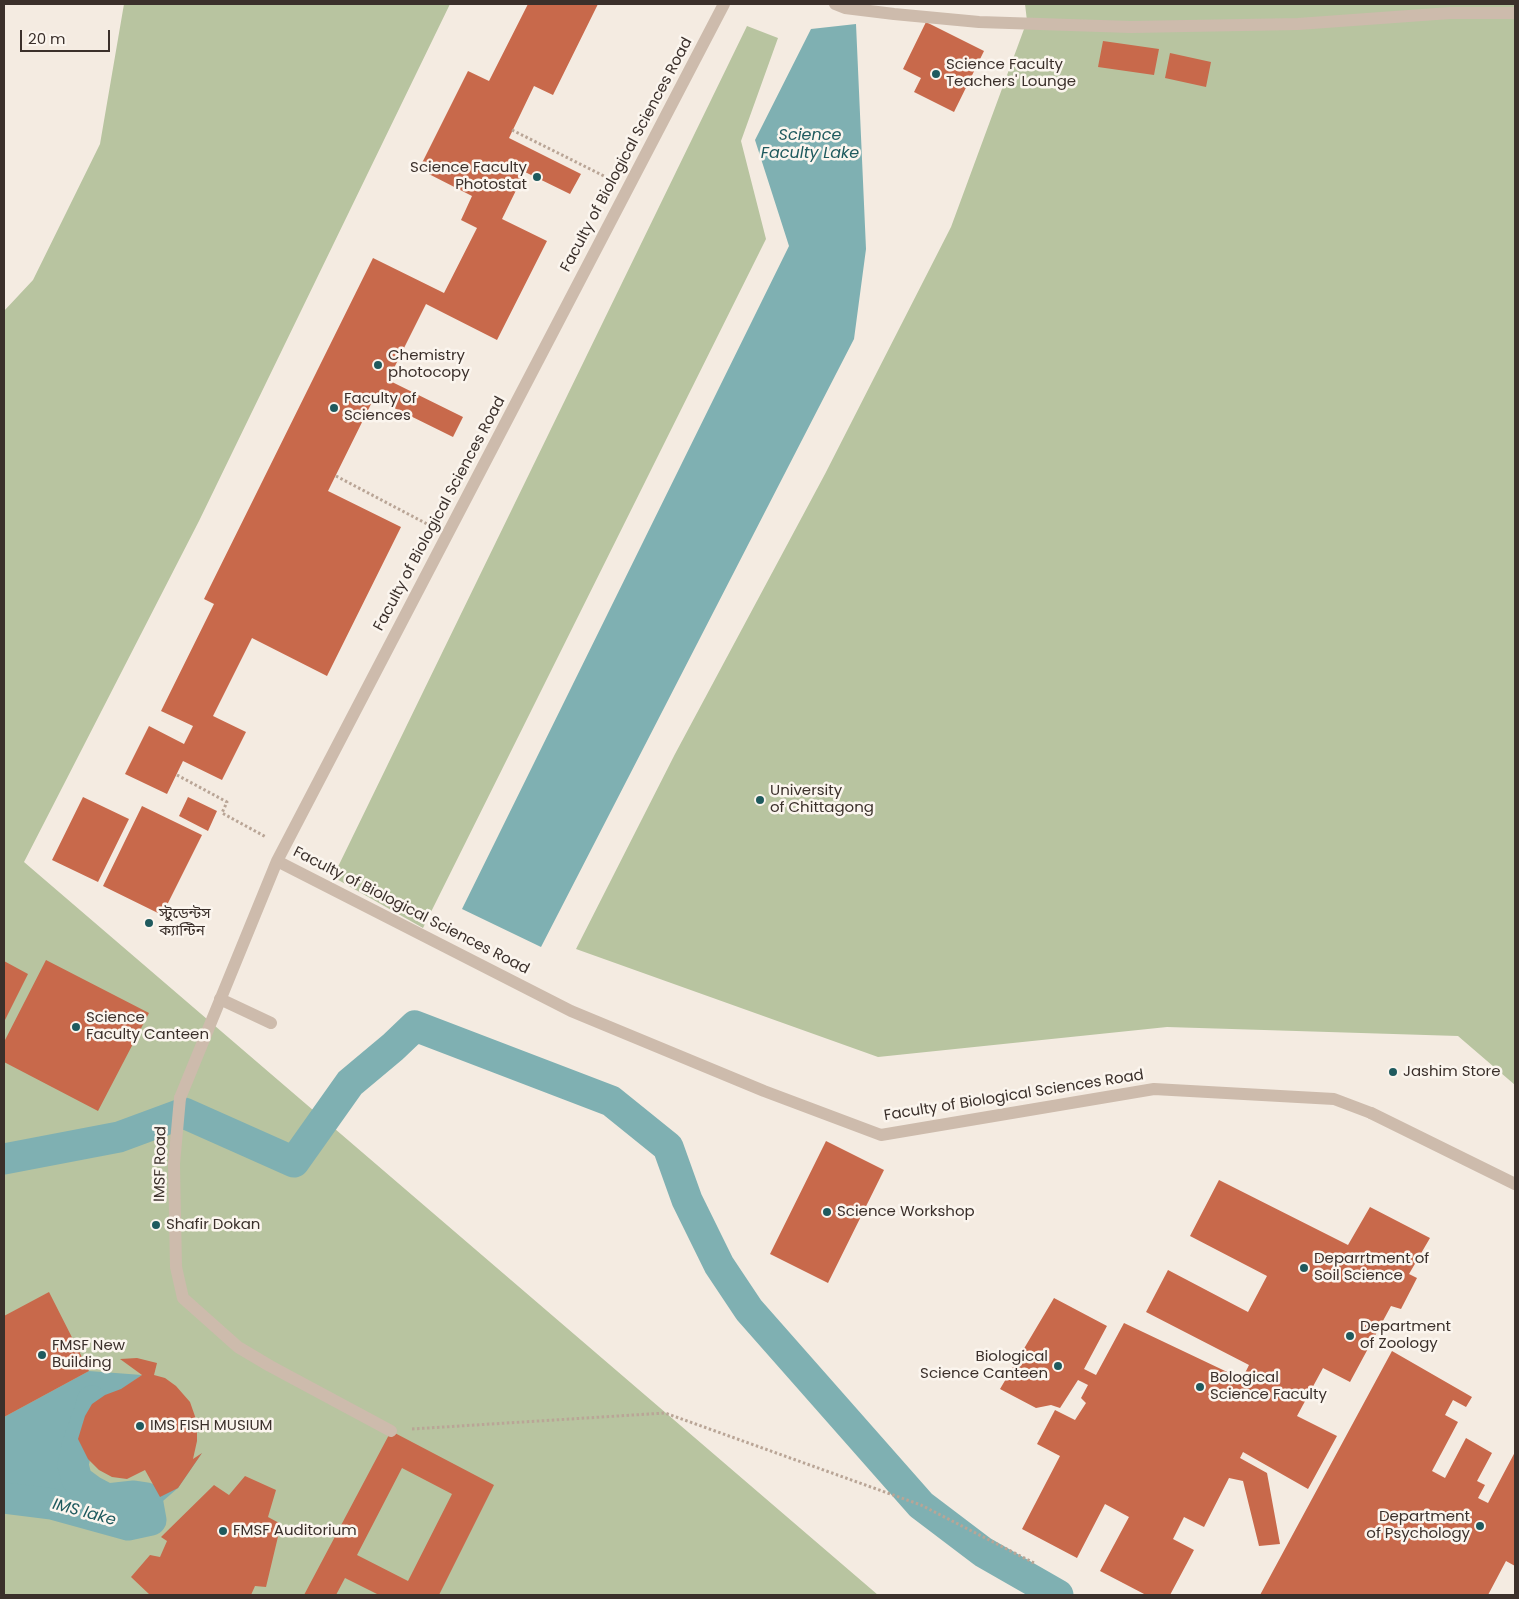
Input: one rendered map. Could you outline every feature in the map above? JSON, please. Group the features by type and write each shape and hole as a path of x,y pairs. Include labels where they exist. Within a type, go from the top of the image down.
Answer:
{"street":[{"name":"Faculty of Biological Sciences Road","path":"724,4 277,861 571,1011 764,1091 881,1135 1154,1089 1334,1099 1371,1112 1515,1184"},
{"path":"835,4 845,8 979,22 1131,28 1298,24 1450,13 1515,13"},
{"name":"IMSF Road","path":"277,861 180,1098 174,1164 176,1267 183,1298 238,1347 391,1430"},
{"path":"220,999 271,1023"}],"path":[{"path":"512,130 628,188"},
{"path":"336,476 447,534"},
{"path":"176,775 227,802 222,813 284,847"},
{"path":"391,1430 665,1413 920,1505 1036,1564"}],"green space":[{"path":"124,4 450,4 199,521 24,862 878,1595 4,1595 4,311 33,280 100,144"},
{"path":"1025,4 1515,4 1515,1085 1458,1036 1167,1027 878,1057 576,949 675,754 825,474 951,227 1027,21"},
{"path":"747,26 778,38 741,141 766,239 423,928 333,877"}],"water":[{"name":"Science Faculty Lake","path":"856,24 866,249 854,339 541,947 462,909 789,246 755,140 811,29"},
{"path":"89,1371 142,1375 85,1416 75,1456 87,1489 115,1503 151,1501 202,1453 178,1488 149,1513 128,1513 82,1508 42,1496 4,1490 4,1417"}],"building":[{"name":"Faculty of Sciences","path":"528,4 598,4 553,95 534,86 509,138 581,174 570,194 525,172 502,219 547,241 497,340 426,304 388,380 463,417 453,437 374,398 328,491 401,527 327,676 252,638 213,716 246,732 222,780 183,761 167,794 125,774 149,726 184,744 193,726 161,711 214,604 204,599 373,258 444,293 477,228 461,220 472,196 419,169 468,71 489,81"},
{"path":"926,22 984,51 954,112 914,92 921,78 903,69"},
{"path":"1103,41 1159,49 1154,75 1098,67"},
{"path":"1170,53 1211,62 1206,87 1165,78"},
{"path":"83,797 129,819 98,882 52,860"},
{"path":"188,797 217,811 208,831 179,816"},
{"path":"142,806 202,835 162,915 103,886"},
{"name":"Science Faculty Canteen","path":"46,960 149,1013 98,1111 4,1062 4,1042"},
{"path":"4,961 28,974 4,1022"},
{"name":"Science Workshop","path":"826,1141 884,1170 828,1283 770,1254"},
{"name":"Bological Science Faculty","path":"1219,1180 1348,1245 1370,1207 1430,1238 1409,1274 1417,1278 1401,1309 1391,1306 1350,1382 1323,1368 1297,1416 1337,1436 1308,1489 1243,1452 1240,1458 1267,1473 1280,1544 1259,1546 1243,1481 1229,1478 1204,1527 1184,1517 1173,1539 1194,1550 1170,1595 1146,1595 1100,1571 1129,1517 1105,1504 1077,1558 1022,1529 1060,1456 1037,1444 1055,1410 1075,1420 1086,1403 1081,1398 1088,1385 1078,1380 1060,1408 1051,1405 1036,1408 1000,1389 1054,1298 1107,1326 1084,1369 1096,1375 1124,1323 1242,1379 1249,1365 1146,1312 1168,1270 1248,1312 1267,1276 1190,1236"},
{"name":"FMSF New Building","path":"49,1292 89,1371 4,1417 4,1316"},
{"name":"Bological Science Faculty","path":"1392,1351 1472,1397 1466,1407 1453,1400 1445,1415 1458,1422 1432,1471 1445,1478 1466,1438 1492,1453 1477,1481 1485,1485 1478,1498 1488,1503 1515,1452 1515,1566 1506,1561 1488,1595 1260,1595"},
{"name":"IMS FISH MUSIUM","path":"137,1358 157,1363 154,1375 165,1378 176,1386 190,1402 197,1422 197,1441 193,1459 202,1453 178,1488 160,1497 145,1470 127,1479 112,1477 99,1470 88,1459 78,1439 85,1416 92,1404 105,1395 121,1389 142,1375 120,1359"},
{"path":"391,1431 494,1485 439,1595 379,1595 345,1578 336,1595 304,1595","holes":["402,1468 452,1494 408,1581 357,1555"]},
{"name":"FMSF Auditorium","path":"245,1476 276,1490 268,1517 281,1524 266,1587 255,1586 251,1595 150,1595 131,1577 150,1555 160,1557 167,1541 161,1537 214,1485 229,1495"}],"waterway":[{"path":"4,1159 119,1137 184,1113 294,1162 350,1083 415,1026 611,1101 668,1147 687,1200 719,1265 749,1310 921,1505 983,1552 1058,1595"},
{"name":"IMS lake","path":"4,1498 52,1504 128,1525 151,1520 147,1498 134,1496 107,1499 77,1480 73,1465 77,1446 92,1401"}],"place":[{"name":"Science Faculty Teachers' Lounge","path":"936,74"},
{"name":"Science Faculty Photostat","path":"537,177"},
{"name":"Chemistry photocopy","path":"378,365"},
{"name":"Faculty of Sciences","path":"334,408"},
{"name":"University of Chittagong","path":"760,800"},
{"name":"স্টুডেন্টস ক্যান্টিন","path":"149,923"},
{"name":"Science Faculty Canteen","path":"76,1027"},
{"name":"Jashim Store","path":"1393,1072"},
{"name":"Science Workshop","path":"827,1212"},
{"name":"Shafir Dokan","path":"156,1225"},
{"name":"Deparrtment of Soil Science","path":"1304,1268"},
{"name":"Department of Zoology","path":"1350,1336"},
{"name":"FMSF New Building","path":"42,1355"},
{"name":"Biological Science Canteen","path":"1058,1366"},
{"name":"Bological Science Faculty","path":"1200,1387"},
{"name":"IMS FISH MUSIUM","path":"140,1426"},
{"name":"Department of Psychology","path":"1480,1526"},
{"name":"FMSF Auditorium","path":"223,1531"}]}
